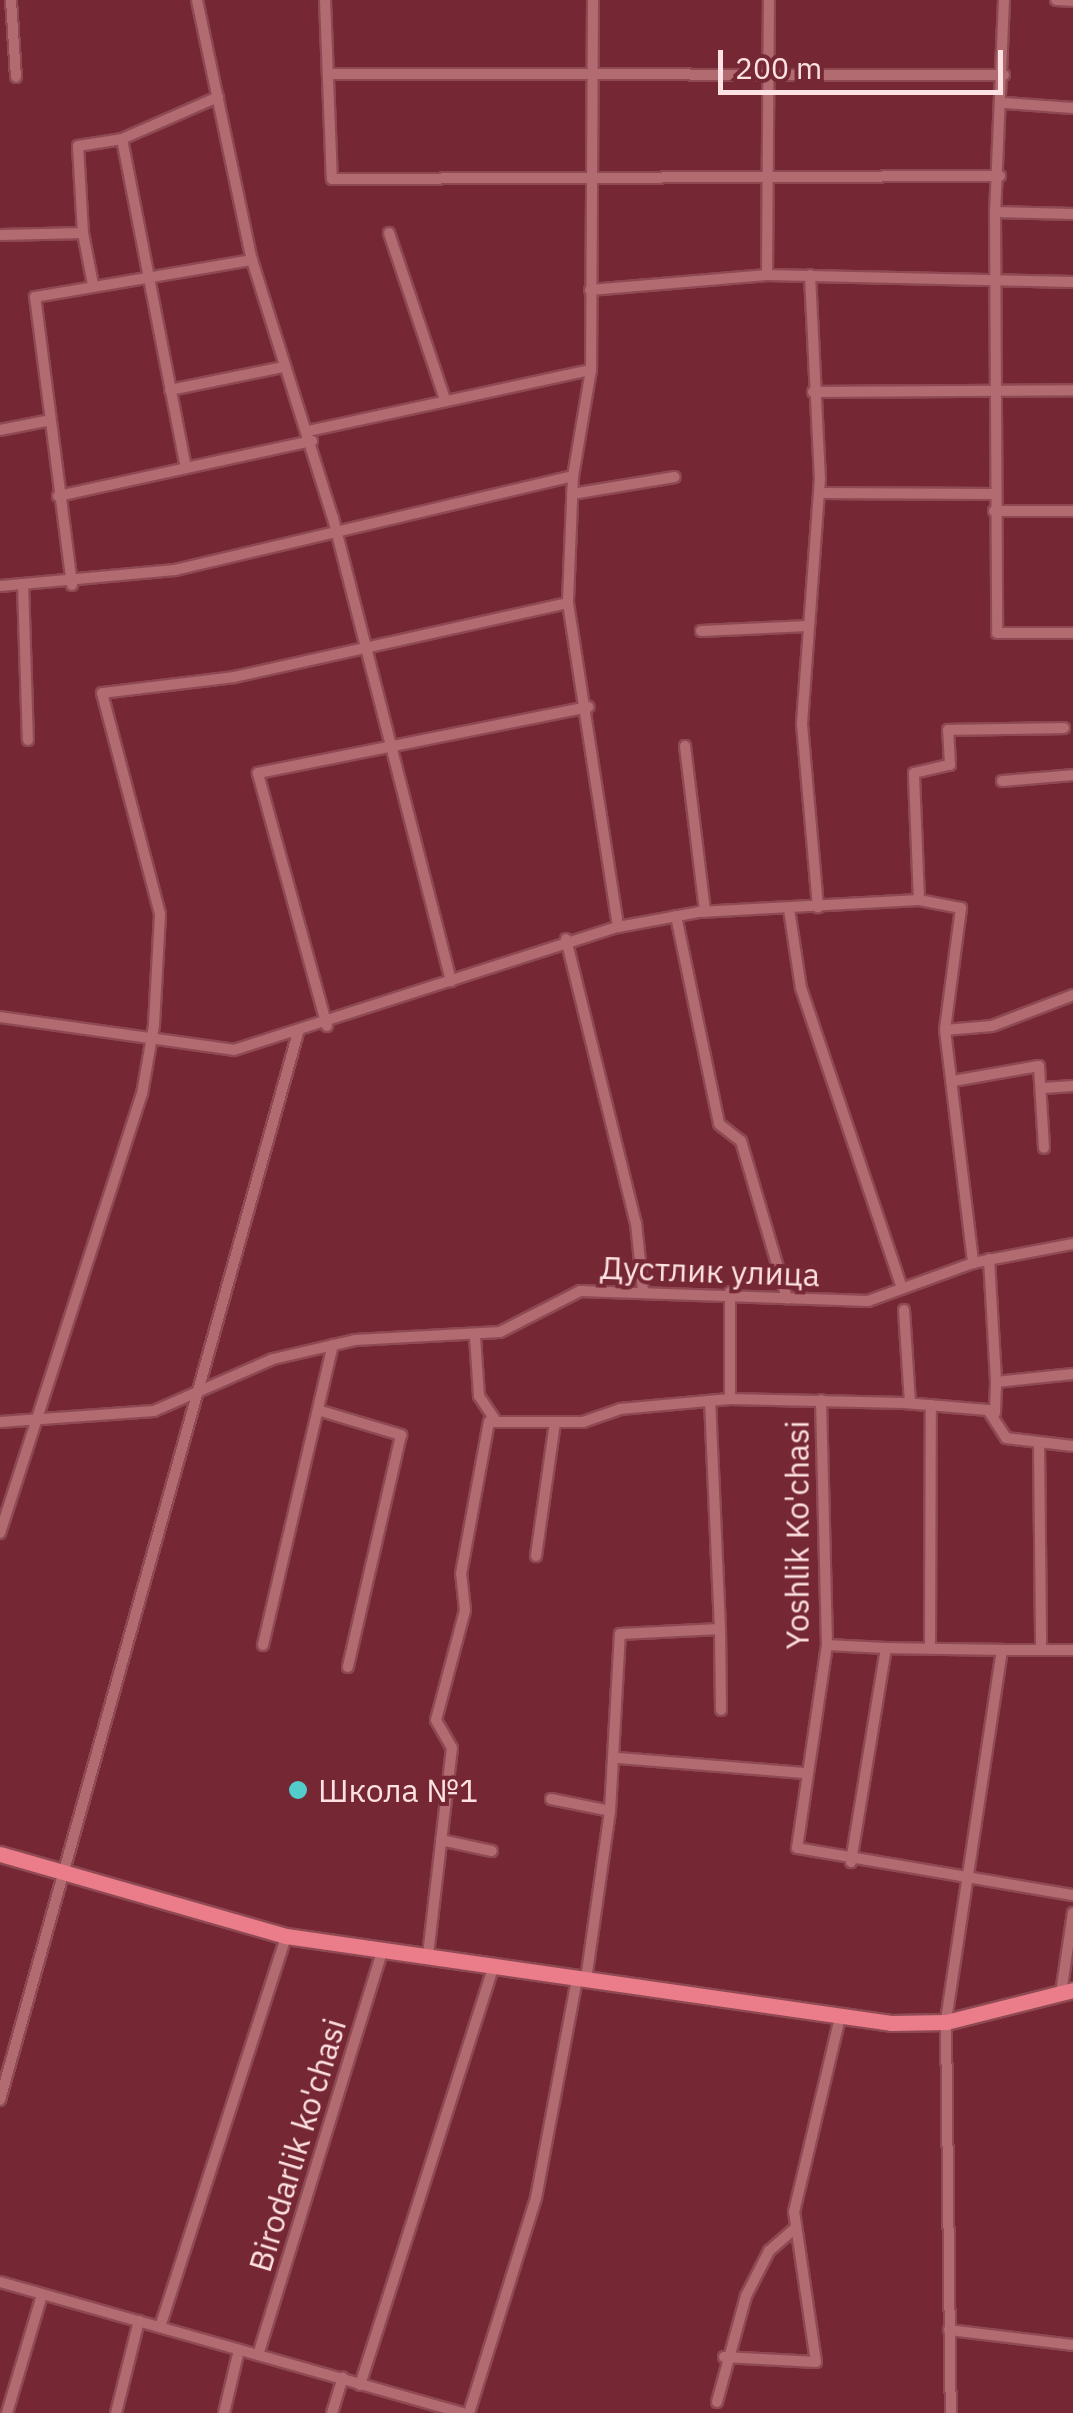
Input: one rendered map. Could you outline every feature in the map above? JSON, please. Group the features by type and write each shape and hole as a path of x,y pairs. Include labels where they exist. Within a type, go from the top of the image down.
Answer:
{"street":[{"path":"11,0 16,76"},
{"path":"197,0 252,260 283,367 310,436 451,981"},
{"path":"325,0 332,180 588,172 1000,176"},
{"path":"592,0 588,172 591,370 573,476 568,603 588,707 618,927"},
{"path":"767,275 769,0"},
{"path":"1004,0 1004,102 994,212 997,633 1073,632"},
{"path":"1056,0 1073,1"},
{"path":"328,74 591,68 1004,75"},
{"path":"93,285 83,233 78,146 122,139 218,97"},
{"path":"1004,102 1073,108"},
{"path":"122,139 186,468"},
{"path":"994,212 1073,214"},
{"path":"1,235 83,233"},
{"path":"389,233 445,398"},
{"path":"72,585 46,421 35,297 252,260"},
{"path":"590,290 767,275 1073,282"},
{"path":"810,276 820,493 802,724 818,907"},
{"path":"170,390 283,367"},
{"path":"58,496 186,468 445,398 591,370"},
{"path":"813,392 1073,390"},
{"path":"0,430 46,421"},
{"path":"0,586 72,585 573,476"},
{"path":"572,494 675,476"},
{"path":"820,493 994,494"},
{"path":"994,511 1073,511"},
{"path":"23,584 28,740"},
{"path":"0,1533 152,1041 160,914 102,693 364,648 568,603"},
{"path":"701,631 808,626"},
{"path":"327,1026 258,773 588,707"},
{"path":"918,900 914,774 950,765 948,730 1064,728"},
{"path":"685,746 705,912"},
{"path":"1002,781 1073,775"},
{"path":"0,1017 234,1050 327,1026 566,940 618,927 705,912 918,900 961,908 945,1030 973,1263"},
{"path":"789,909 801,988 902,1288"},
{"path":"676,916 719,1124 741,1141 787,1298"},
{"path":"566,940 636,1223 643,1291"},
{"path":"945,1030 992,1026 1073,995"},
{"path":"0,2100 61,1872 206,1386 298,1033"},
{"path":"953,1081 1039,1066 1044,1148"},
{"path":"1043,1088 1073,1086"},
{"name":"Дустлик улица","path":"0,1422 39,1414 154,1411 206,1386 333,1345 475,1337 580,1292 730,1292 868,1301 973,1263 1073,1244"},
{"path":"989,1260 996,1412 1006,1438 1073,1446"},
{"path":"730,1292 730,1398"},
{"path":"904,1310 910,1403"},
{"path":"428,1955 452,1748 436,1720 464,1610 461,1574 494,1418 479,1396 475,1337"},
{"path":"263,1645 321,1411 333,1345"},
{"path":"996,1382 1073,1374"},
{"path":"494,1418 555,1423 710,1404 730,1398 910,1403 996,1412"},
{"name":"Yoshlik Ko'chasi","path":"821,1400 826,1645 797,1848 851,1862"},
{"path":"710,1404 721,1710"},
{"path":"930,1648 931,1405"},
{"path":"321,1411 401,1435 348,1668"},
{"path":"536,1556 555,1423"},
{"path":"1040,1444 1041,1648"},
{"path":"0,2282 465,2413 536,2198 581,1979 617,1758 620,1634 720,1629"},
{"path":"826,1645 1073,1650"},
{"path":"886,1648 851,1862 1073,1894"},
{"path":"951,2413 946,2022 1002,1650"},
{"path":"617,1758 805,1773"},
{"path":"551,1799 610,1811"},
{"path":"441,1840 492,1851"},
{"path":"0,1854 286,1936 840,2017 946,2022 1067,1992 1073,1913"},
{"path":"160,2327 286,1936"},
{"name":"Birodarlik ko'chasi","path":"258,2354 383,1949"},
{"path":"360,2385 494,1966"},
{"path":"724,2358 816,2362 794,2229 840,2017"},
{"path":"718,2402 724,2358 769,2251 794,2229"},
{"path":"7,2413 42,2295"},
{"path":"116,2413 138,2321"},
{"path":"949,2330 1073,2345"},
{"path":"224,2413 239,2350"},
{"path":"332,2413 344,2378"}],"place":[{"name":"Школа №1","path":"298,1790"}]}
